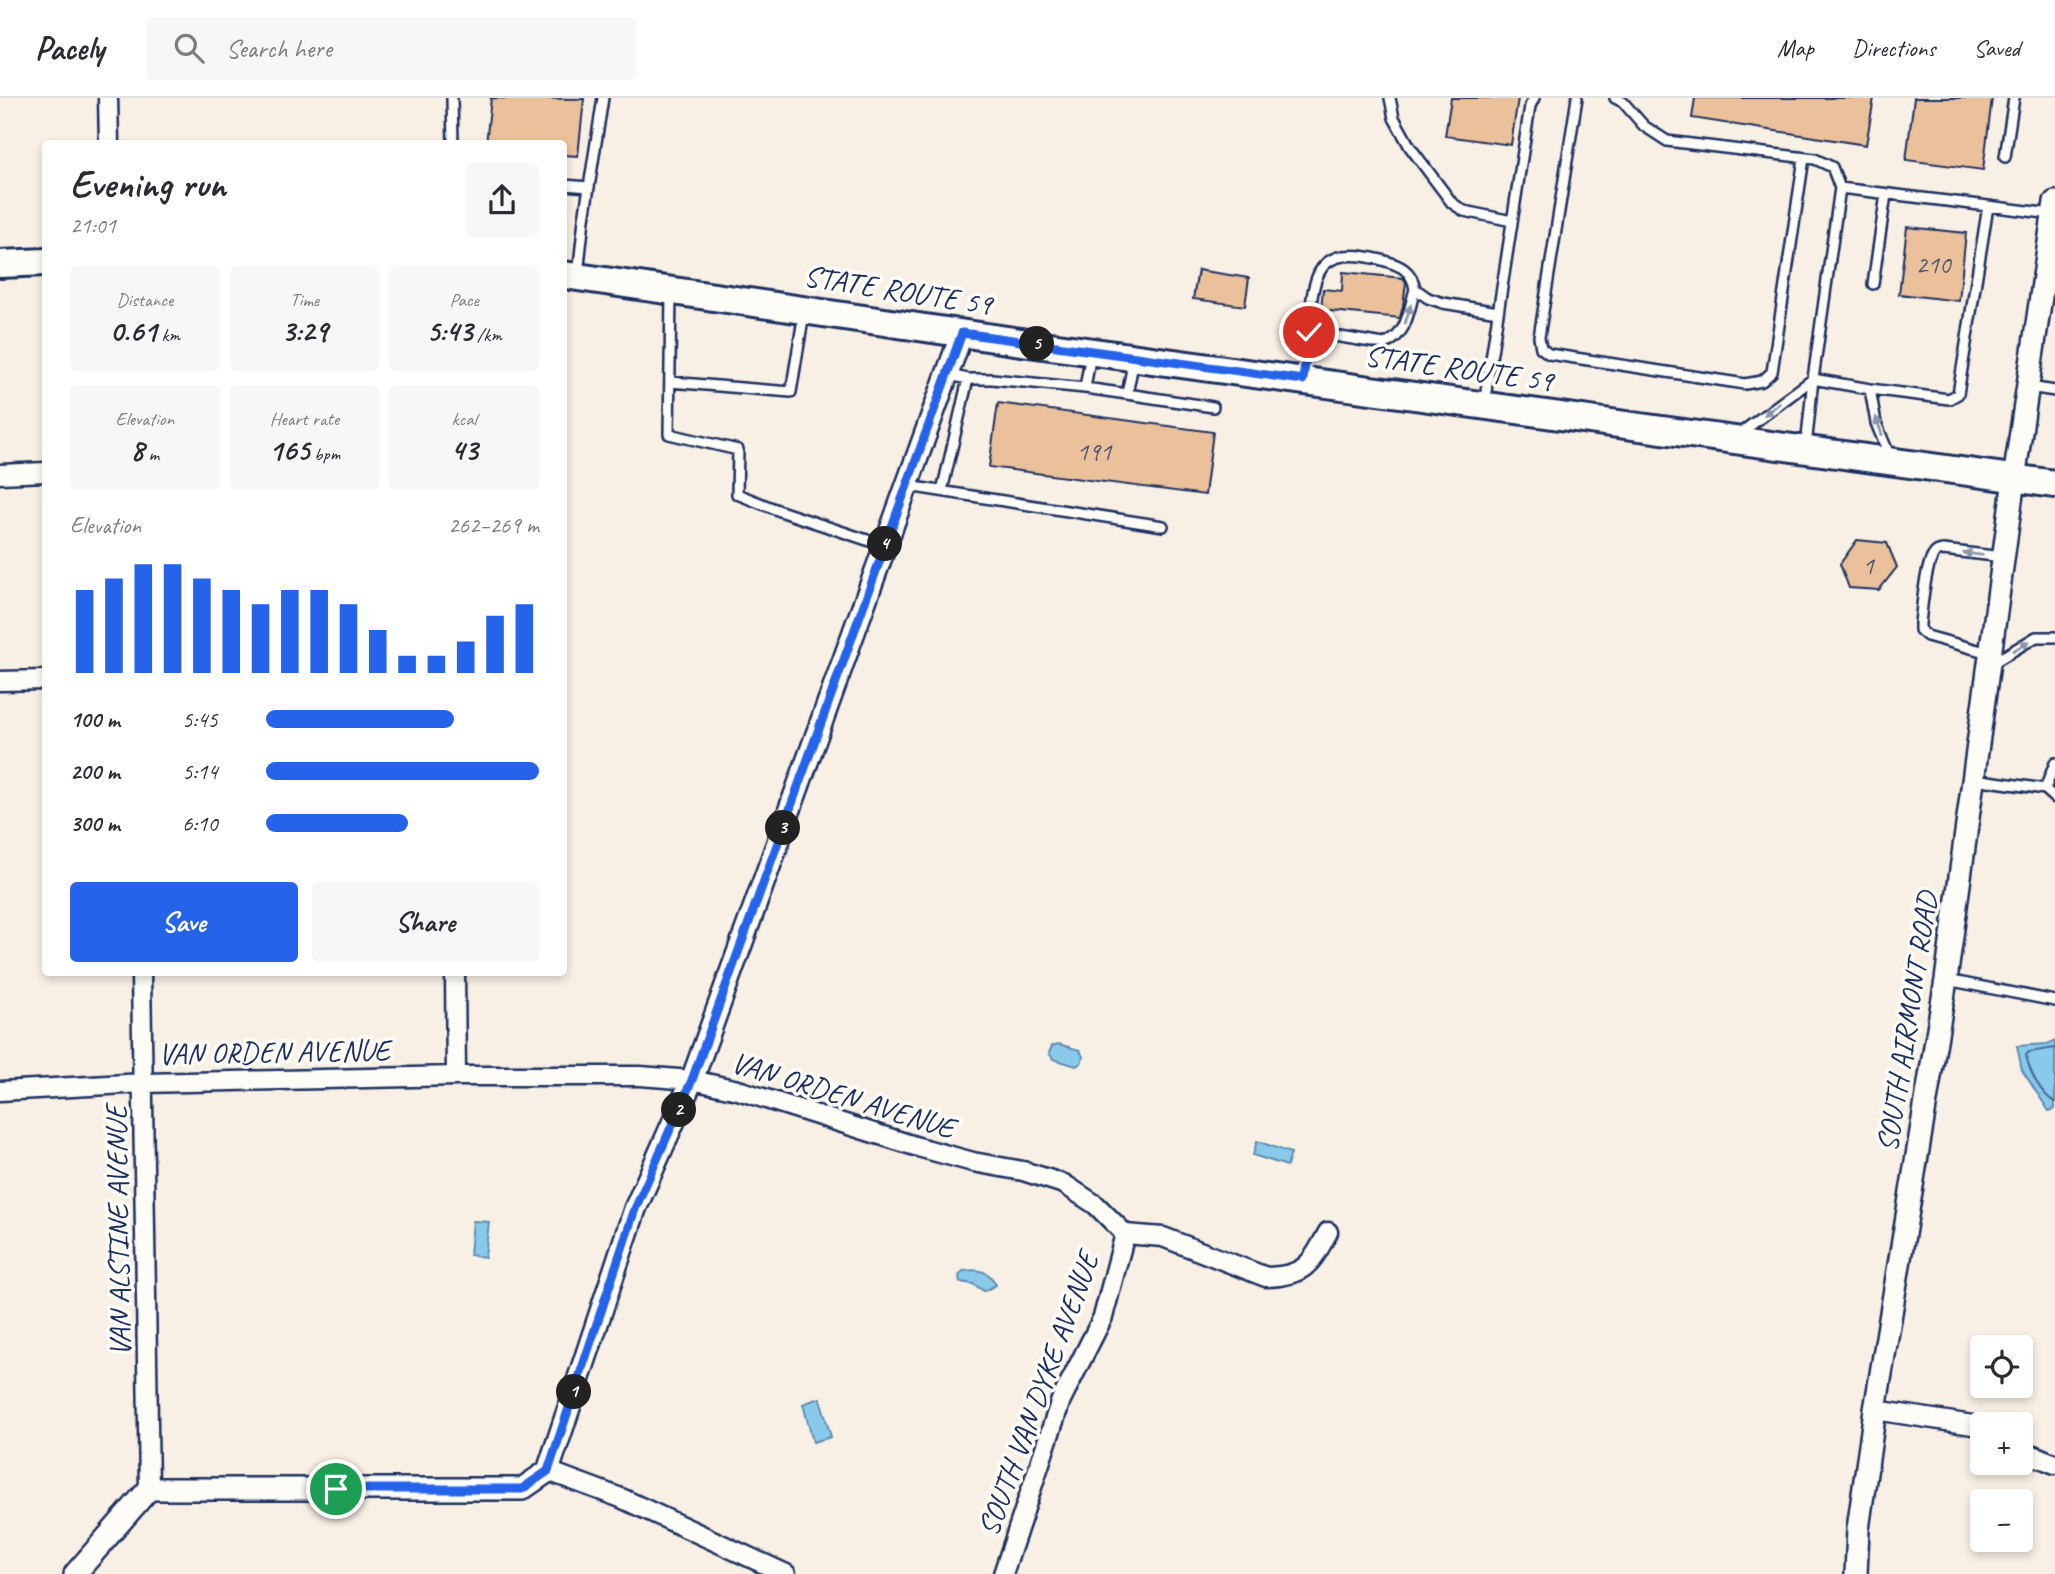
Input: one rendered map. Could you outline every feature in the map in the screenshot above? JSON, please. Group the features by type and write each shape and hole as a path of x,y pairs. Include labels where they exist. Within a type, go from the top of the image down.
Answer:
{"main road":[{"path":"0,264 42,262"},
{"name":"STATE ROUTE 59","path":"571,276 962,333 2055,484"}],"street":[{"path":"108,98 109,140"},
{"name":"SOUTH AIRMONT ROAD","path":"1856,1574 1858,1529 1875,1410 1946,980 2027,387 2050,270 2054,208"},
{"path":"75,1574 149,1489 522,1489 548,1471 635,1209 692,1080 962,333"},
{"path":"0,474 42,472"},
{"path":"0,681 42,680"},
{"name":"VAN ALSTINE AVENUE","path":"141,976 149,1489"},
{"path":"455,976 456,1076"},
{"name":"VAN ORDEN AVENUE","path":"0,1091 144,1083 456,1076 640,1076 692,1080 738,1090 918,1147 973,1162 1023,1171 1064,1184 1096,1205 1125,1234"},
{"path":"1125,1234 1163,1237 1266,1276 1280,1276 1304,1269 1313,1260 1328,1233"},
{"name":"SOUTH VAN DYKE AVENUE","path":"1003,1574 1061,1400 1103,1317 1125,1234"},
{"path":"1875,1410 1970,1425"},
{"path":"2033,1455 2055,1464"},
{"path":"548,1471 621,1498 786,1574"}],"lane":[{"path":"452,98 453,140"},
{"path":"571,276 603,98"},
{"path":"1390,98 1394,118 1410,147 1452,203 1464,211 1512,220"},
{"path":"1483,405 1530,107 1534,98"},
{"path":"1577,98 1539,337 1541,348 1549,354 1745,384 1762,381 1772,372 1804,158"},
{"path":"1615,98 1623,102 1644,126 1667,141 1815,159 1832,167 1840,188 1813,379 1806,450"},
{"path":"2005,157 2014,98"},
{"path":"567,185 589,187"},
{"path":"1840,188 1988,206 2054,208"},
{"path":"1873,284 1885,194"},
{"path":"1732,440 1813,379 1949,399 1958,394 1988,206"},
{"path":"1303,380 1310,298 1315,279 1324,264 1342,254 1368,257 1397,264 1413,279 1415,289 1402,331 1394,341 1384,344 1309,332"},
{"path":"671,289 669,433 738,450 737,494 885,546"},
{"path":"1415,289 1428,298 1443,303 1498,312"},
{"path":"670,382 791,392 804,309"},
{"path":"1084,388 1091,351"},
{"path":"1127,394 1135,357"},
{"path":"947,374 968,379 1084,388 1213,407"},
{"path":"942,491 968,379"},
{"path":"2027,387 2055,391"},
{"path":"1870,389 1877,422 1892,462"},
{"path":"906,485 1163,526"},
{"path":"2003,558 1942,550 1932,557 1926,578 1920,630 1927,636 1990,659 2036,637 2055,637"},
{"path":"2045,789 2055,763"},
{"path":"1974,779 2045,789 2055,798"},
{"path":"1946,980 2055,1000"}],"water":[{"path":"2055,1041 2055,1109 2049,1111 2022,1070 2017,1046"},
{"path":"1058,1044 1080,1050 1083,1057 1081,1063 1076,1066 1053,1059 1049,1053 1052,1046"},
{"path":"1257,1141 1291,1153 1287,1166 1253,1155"},
{"path":"473,1221 489,1222 485,1257 470,1255"},
{"path":"963,1271 983,1272 990,1276 996,1285 984,1291 973,1284 960,1282 959,1276"},
{"path":"820,1398 831,1437 813,1442 803,1404"}],"building":[{"path":"491,98 584,99 578,156 567,155 567,140 486,140"},
{"path":"1451,98 1518,98 1511,145 1445,136"},
{"path":"1695,98 1874,98 1866,145 1692,118"},
{"path":"1914,98 1992,98 1983,170 1906,160"},
{"path":"1907,227 1966,233 1959,301 1899,294"},
{"path":"1198,270 1249,278 1245,306 1193,299"},
{"path":"1343,272 1403,278 1406,282 1400,318 1321,310 1323,289 1342,291"},
{"path":"998,403 1213,432 1205,495 989,467"},
{"path":"1857,540 1887,543 1897,567 1879,590 1849,588 1840,564"}],"route":[{"path":"336,1489 522,1489 548,1471 635,1209 692,1080 962,333 1303,380 1309,332"}]}
